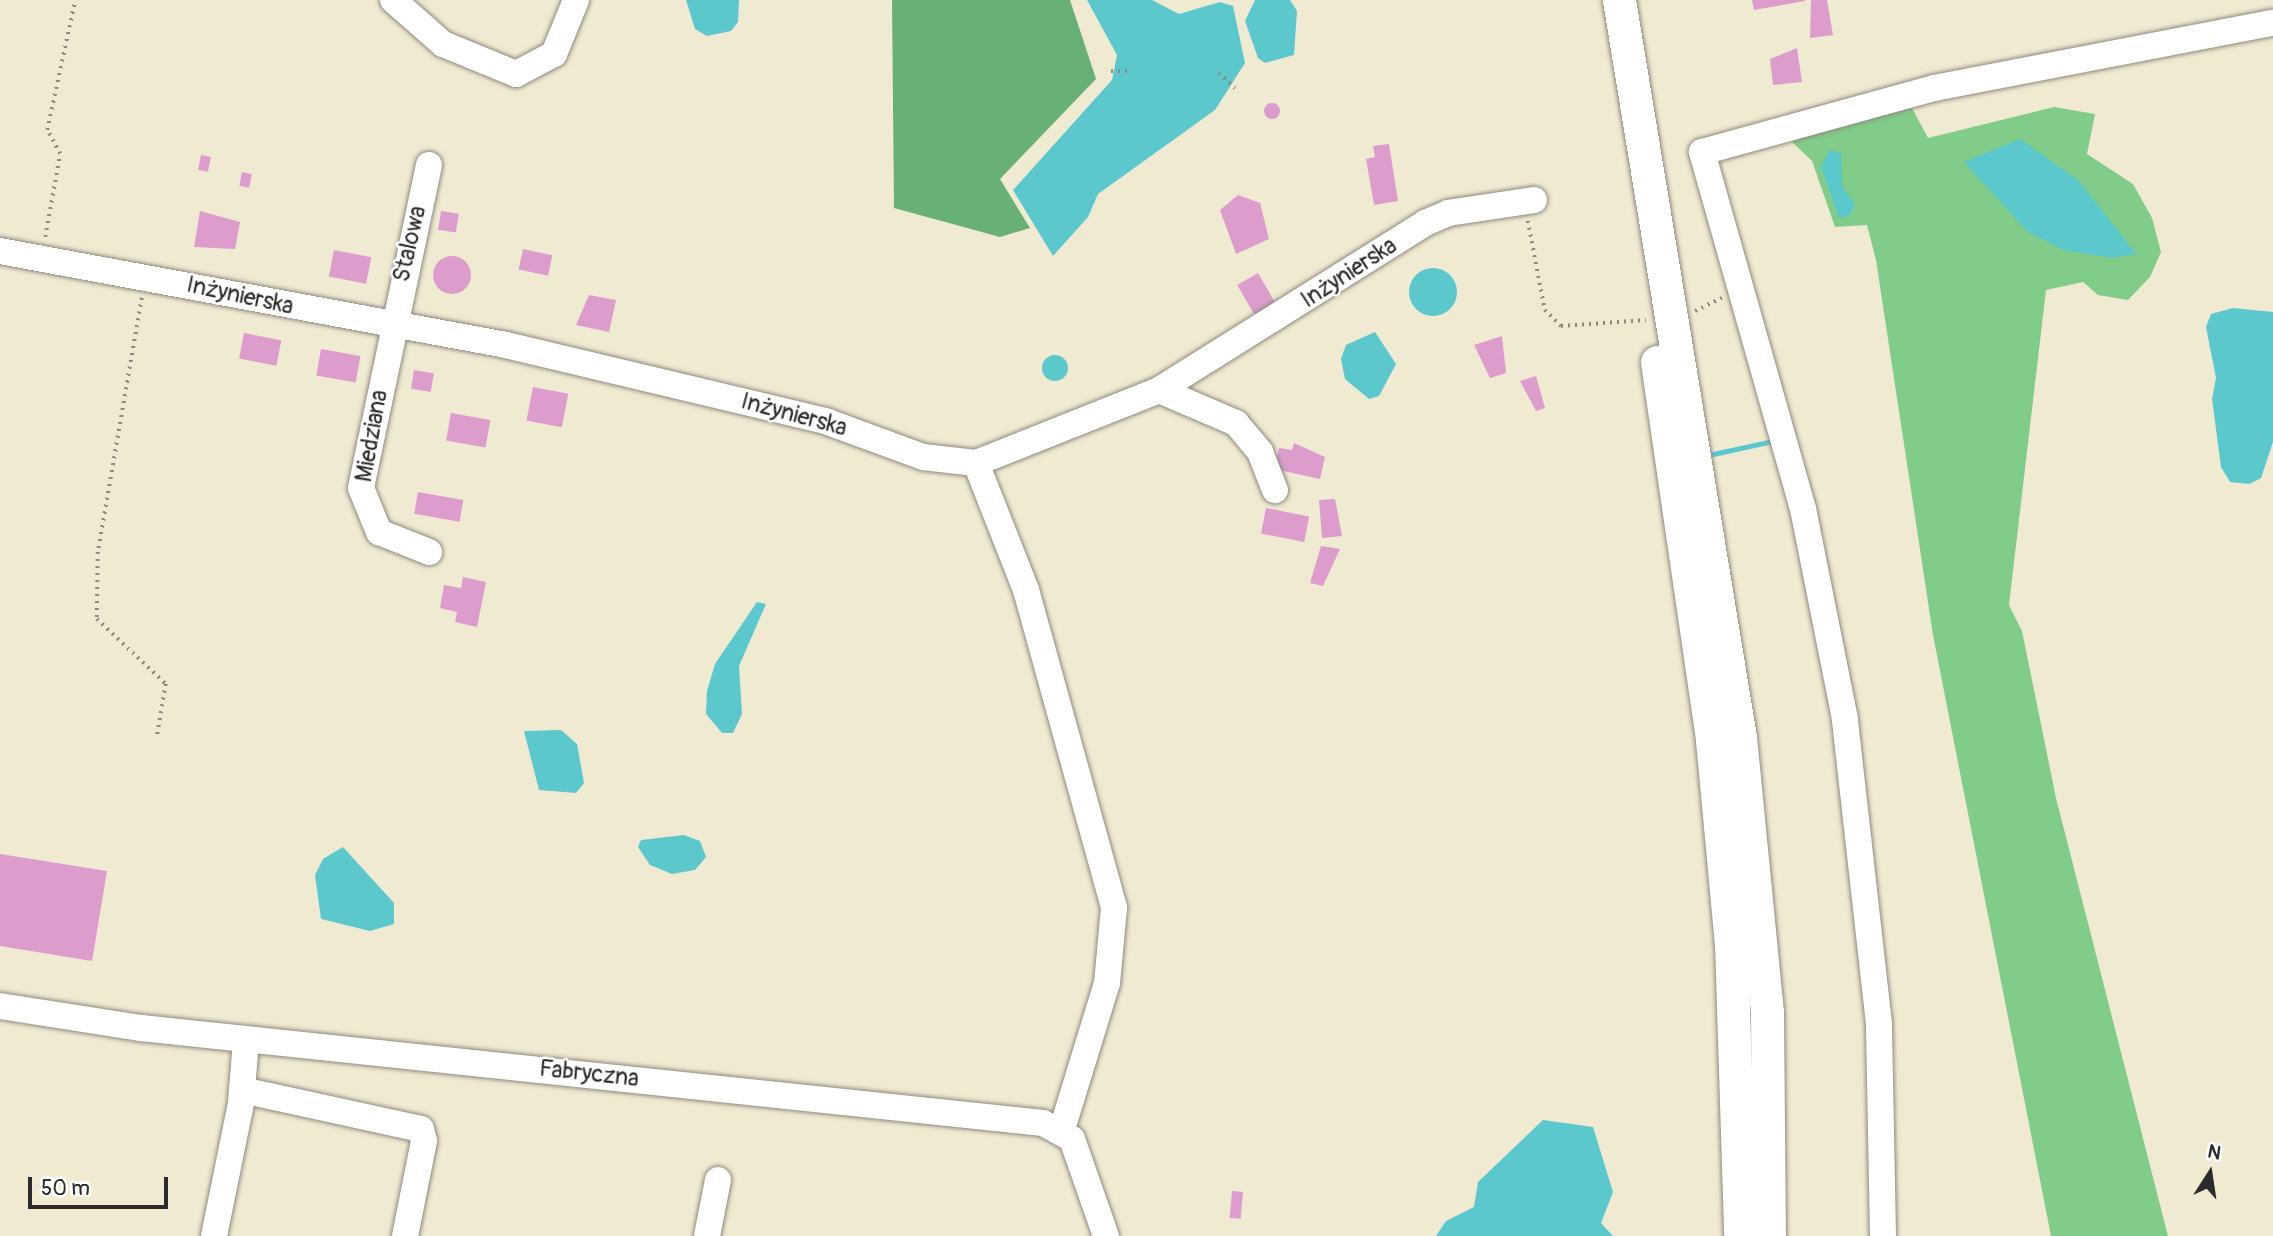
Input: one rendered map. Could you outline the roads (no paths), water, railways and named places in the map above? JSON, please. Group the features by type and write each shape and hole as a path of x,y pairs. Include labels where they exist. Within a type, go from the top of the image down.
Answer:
{"main road":[{"path":"1600,0 1712,740 1736,1012 1740,1236"},
{"path":"1619,0 1741,750 1767,1012 1769,1236"}],"street":[{"path":"393,0 443,44 516,74 554,54 576,0"},
{"path":"1884,1236 1879,1024 1845,719 1802,509 1702,152 1934,88 2273,23"},
{"name":"Stalowa","path":"392,323 429,165"},
{"name":"Inżynierska","path":"0,251 148,276 258,303 392,323 789,412 923,457 976,463 1159,390 1425,223 1448,213 1528,201"},
{"name":"Miedziana","path":"392,323 361,488 379,532 429,552"},
{"path":"1159,390 1236,423 1260,452 1275,490"},
{"path":"976,463 1026,590 1114,908 1107,983 1062,1129 1079,1152 1107,1236"},
{"name":"Fabryczna","path":"0,1006 246,1039 1062,1129"},
{"path":"214,1236 242,1090 246,1039"},
{"path":"242,1090 421,1129 425,1141 405,1236"},
{"path":"707,1236 718,1180"}],"water":[{"path":"686,0 739,0 738,22 731,31 707,36 695,29"},
{"path":"1087,0 1152,0 1179,14 1220,2 1233,6 1245,63 1215,110 1098,194 1088,217 1053,256 1013,190 1112,80 1117,55"},
{"path":"1255,0 1290,0 1297,11 1294,55 1265,63 1258,58 1245,21"},
{"path":"2020,139 2078,180 2136,254 2112,258 2063,250 2028,232 1964,162"},
{"path":"1830,150 1841,153 1842,186 1855,204 1849,216 1839,218 1821,167"},
{"path":"1433,268 1450,275 1457,292 1450,309 1433,316 1416,309 1409,292 1416,275"},
{"path":"2233,308 2273,312 2273,442 2261,478 2249,484 2230,482 2221,467 2212,399 2216,378 2206,327 2211,314"},
{"path":"1375,332 1396,364 1379,396 1369,399 1345,379 1341,359 1346,345"},
{"path":"1055,355 1064,359 1068,368 1064,377 1055,381 1046,377 1042,368 1046,359"},
{"path":"757,602 766,604 739,666 742,714 733,733 722,733 706,714 707,691 715,664"},
{"path":"561,730 577,744 584,783 576,793 539,790 524,731"},
{"path":"684,835 700,841 706,857 695,870 672,874 650,865 638,847 641,840"},
{"path":"343,847 394,903 394,924 370,931 321,919 315,875 323,859"},
{"path":"1543,1120 1593,1127 1613,1192 1601,1223 1613,1236 1436,1236 1446,1221 1474,1207 1478,1182"}],"waterway":[{"path":"1713,454 1768,442"}]}
